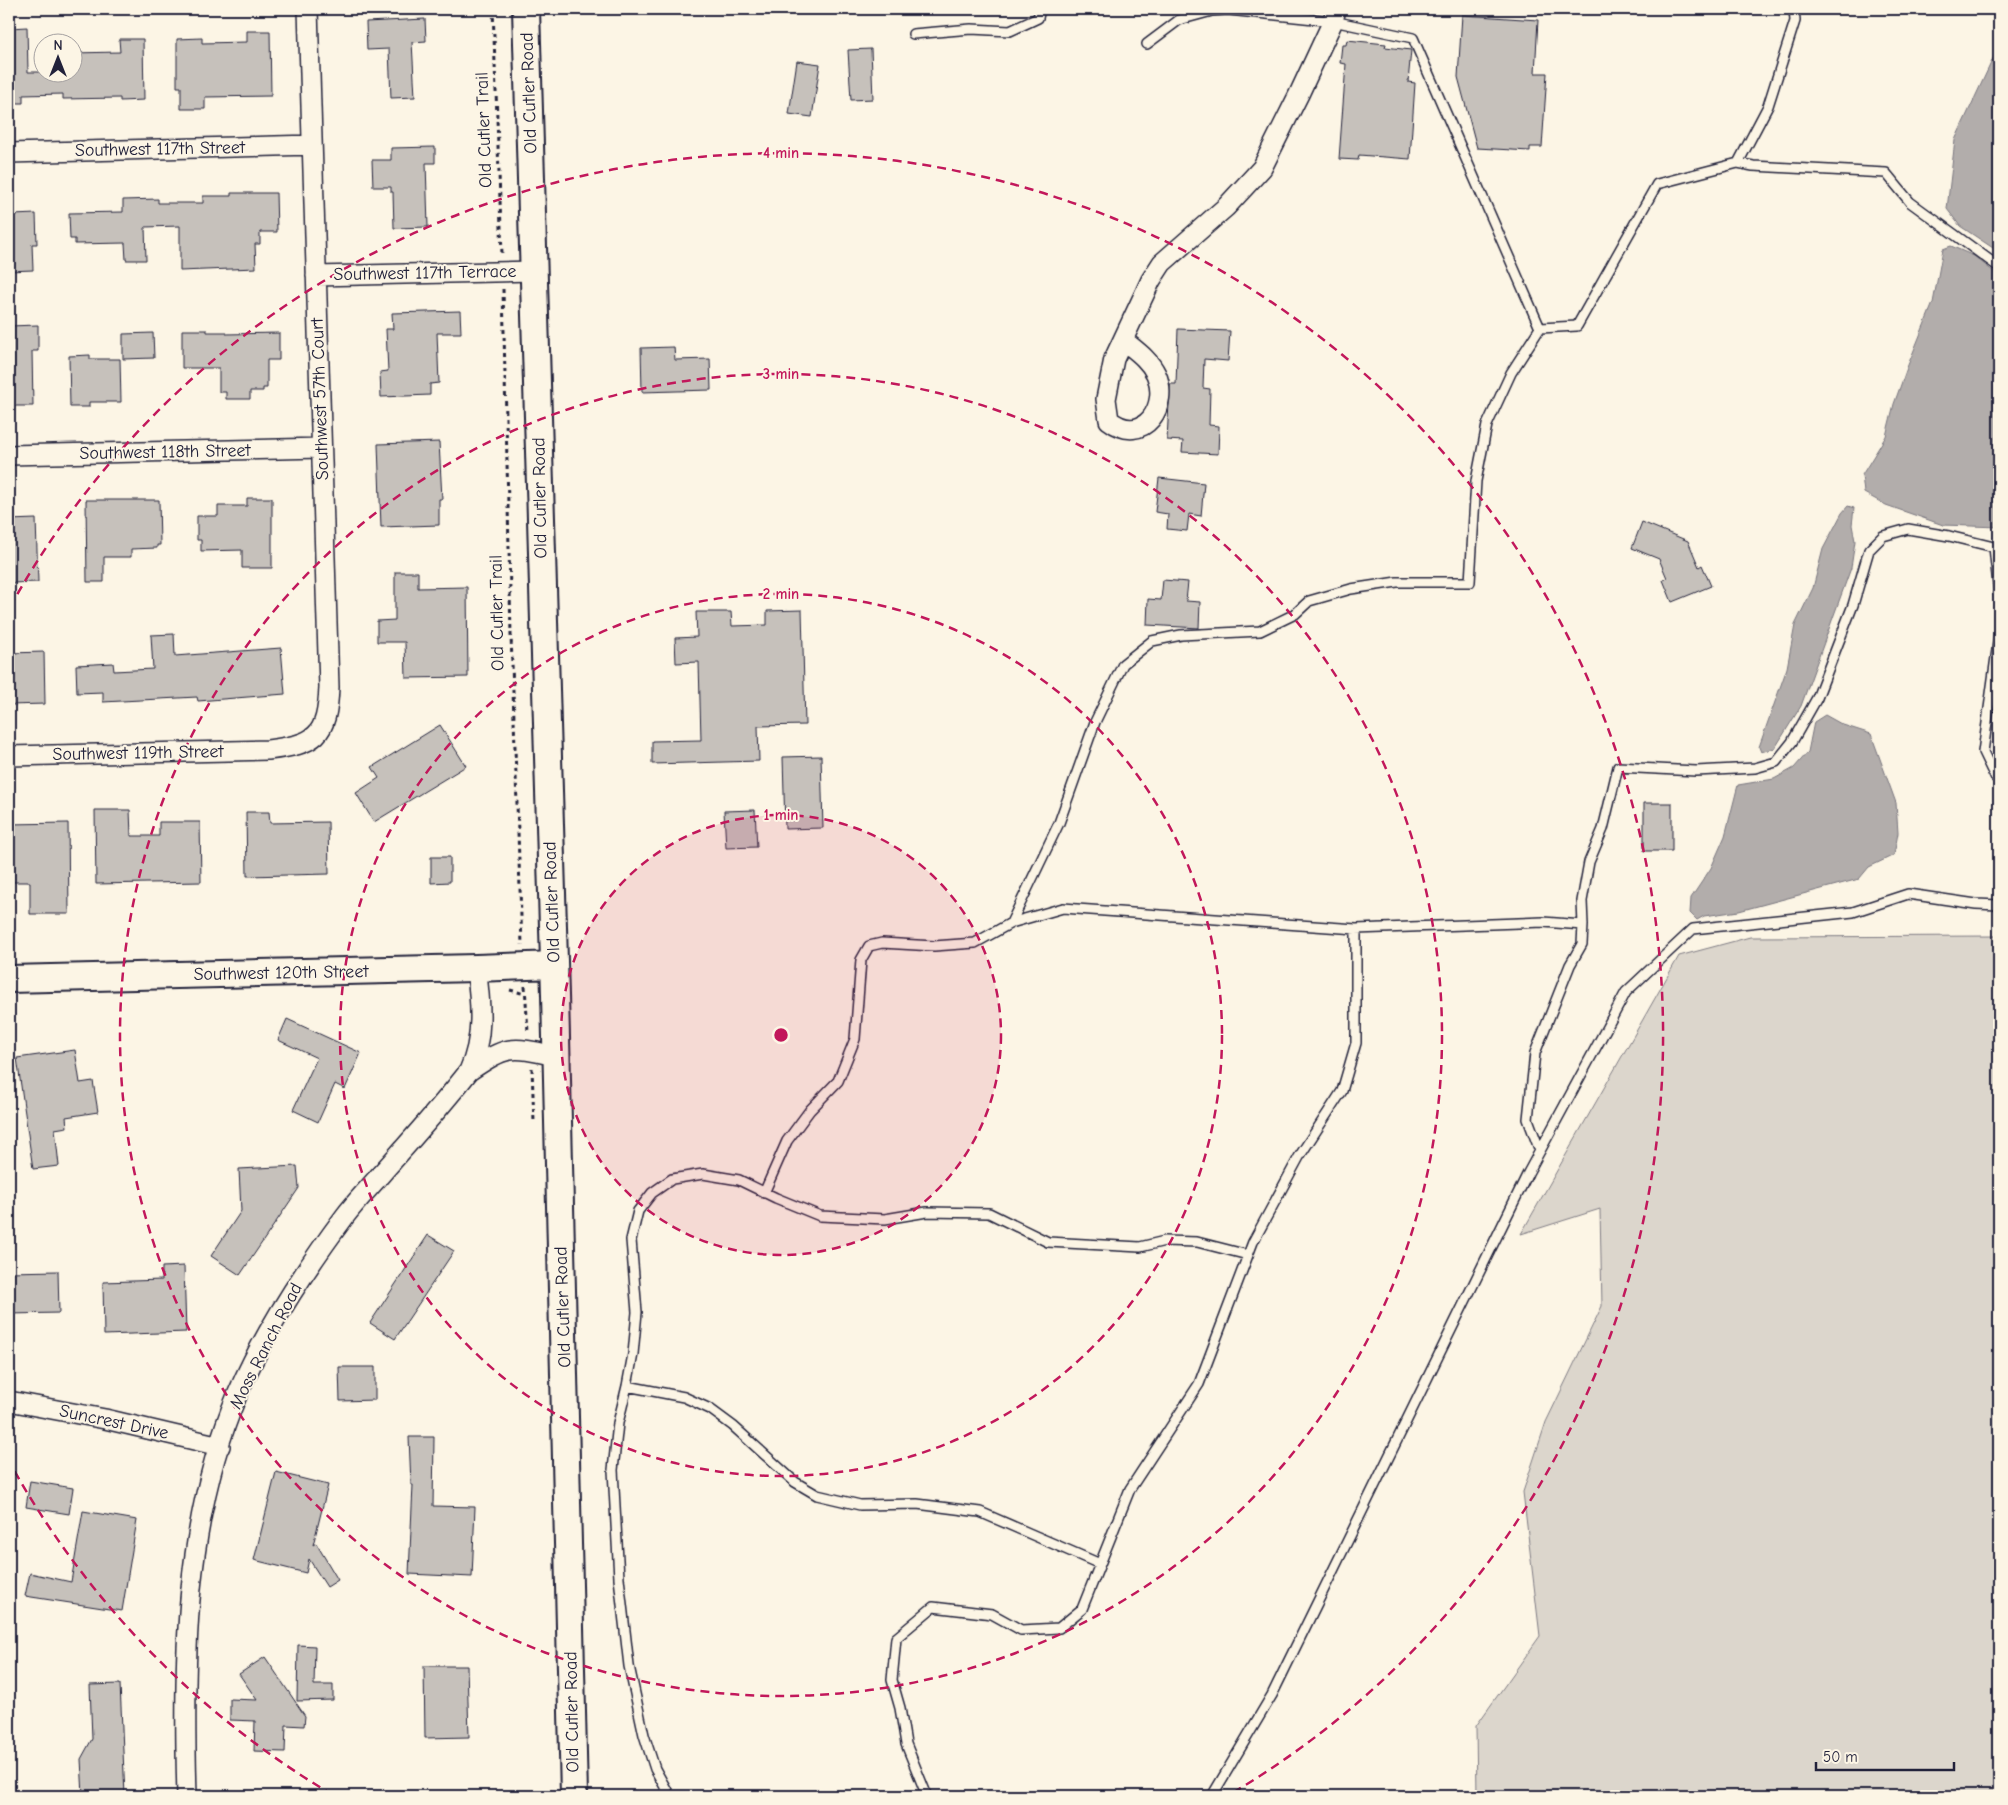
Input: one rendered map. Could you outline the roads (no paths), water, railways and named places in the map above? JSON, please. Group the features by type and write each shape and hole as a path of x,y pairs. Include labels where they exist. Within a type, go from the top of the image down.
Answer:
{"main road":[{"name":"Old Cutler Road","path":"526,9 554,965 574,1796"},
{"name":"Southwest 120th Street","path":"9,979 554,965"}],"street":[{"name":"Southwest 57th Court","path":"268,750 306,743 318,734 325,721 328,703 308,9"},
{"path":"1123,340 1151,280 1162,263 1226,207 1262,168 1299,94 1334,15"},
{"name":"Southwest 117th Street","path":"9,153 312,146"},
{"name":"Southwest 117th Terrace","path":"316,276 535,271"},
{"name":"Southwest 118th Street","path":"9,455 321,448"},
{"name":"Southwest 119th Street","path":"9,756 268,750"},
{"name":"Moss Ranch Road","path":"468,1071 476,1052 480,1023 480,995 476,968"},
{"name":"Moss Ranch Road","path":"187,1796 186,1631 200,1522 220,1446 239,1392 282,1310 304,1274 347,1213 468,1071 490,1056 508,1049 530,1050 556,1056"},
{"name":"Suncrest Drive","path":"9,1401 105,1419 220,1446"}],"lane":[{"path":"913,34 971,29 1010,31 1038,18 1040,9"},
{"path":"1738,163 1768,106 1796,21 1794,9"},
{"path":"1147,44 1179,20 1212,12 1242,10 1334,15 1413,38 1540,328"},
{"path":"1540,328 1577,326 1657,184 1738,163 1753,166 1886,173 1910,202 1999,267"},
{"path":"1011,924 1059,823 1095,722 1123,664 1152,640 1181,635 1260,631 1295,614 1309,601 1351,589 1397,582 1470,582 1476,481 1487,425 1511,372 1540,328"},
{"path":"1540,1150 1528,1119 1536,1053 1570,965 1582,944 1582,901 1589,862 1603,829 1618,767 1696,772 1755,768 1776,762 1792,742 1817,698 1853,604 1869,550 1883,536 1908,529 1997,547 1999,595"},
{"path":"1999,635 1983,752 1995,777 1999,780"},
{"path":"1212,1796 1272,1695 1540,1150 1626,992 1693,929 1853,912 1908,894 1976,904 1999,905"},
{"path":"764,1193 787,1141 810,1110 838,1081 855,1040 861,960 869,946 882,943 934,946 975,943 1011,924 1063,908 1356,929 1544,922 1583,925"},
{"path":"927,1796 906,1744 900,1708 892,1680 896,1638 933,1608 992,1614 1022,1630 1059,1628 1082,1609 1130,1489 1198,1384 1253,1242 1299,1157 1342,1091 1356,1043 1356,929"},
{"path":"670,1796 655,1769 644,1735 629,1666 619,1578 614,1470 618,1422 633,1354 637,1312 631,1240 638,1211 652,1193 672,1179 702,1174 739,1180 764,1193 820,1216 885,1219 927,1212 989,1213 1048,1242 1140,1247 1165,1241 1197,1242 1248,1255"},
{"path":"627,1386 684,1397 710,1409 733,1426 796,1482 817,1495 860,1505 917,1504 980,1512 1100,1564"}]}
